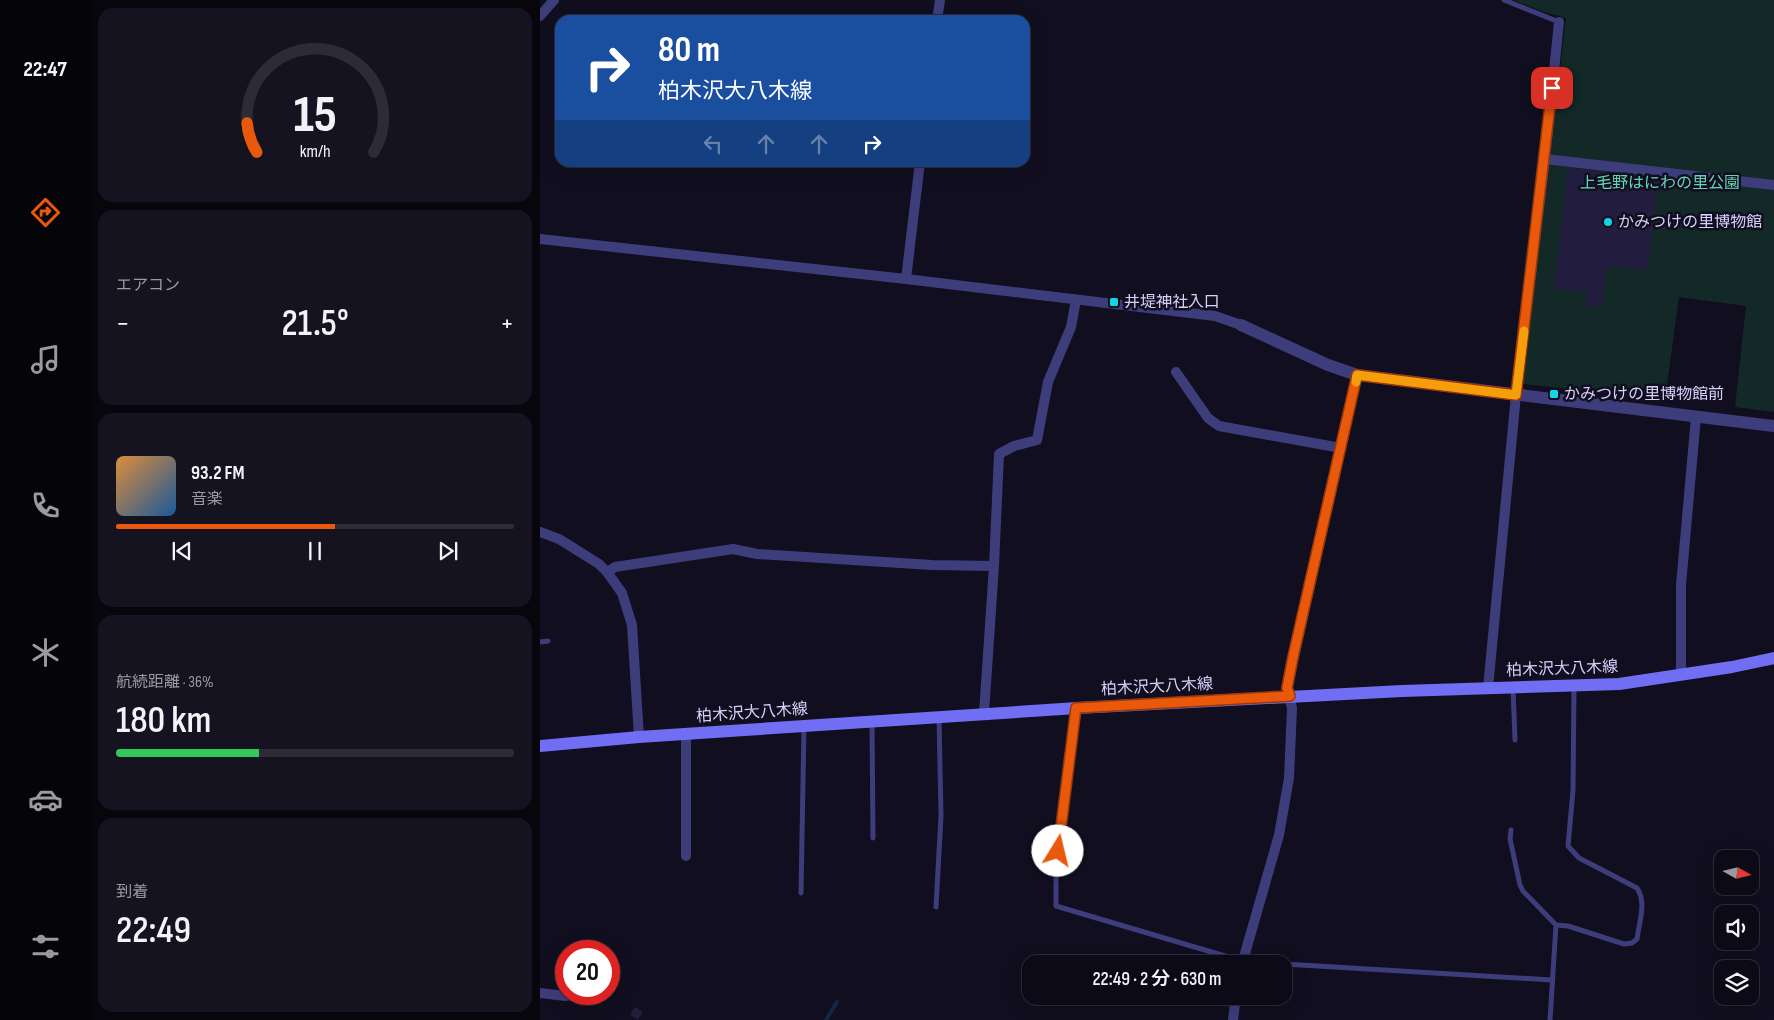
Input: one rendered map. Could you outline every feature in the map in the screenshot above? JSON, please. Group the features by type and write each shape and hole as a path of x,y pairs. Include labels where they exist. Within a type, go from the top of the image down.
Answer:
{"main road":[{"name":"柏木沢大八木線","path":"540,746 640,737 984,713 1290,696 1633,683 1732,667 1774,658"}],"street":[{"path":"540,16 554,0"},
{"path":"938,15 940,0"},
{"path":"1488,688 1516,395 1545,159 1559,22"},
{"path":"1545,159 1774,185"},
{"path":"906,279 919,167"},
{"path":"540,239 906,279 1215,316 1241,325 1328,365 1357,375 1774,426"},
{"path":"984,713 999,454 1014,446 1037,440 1048,382 1065,346 1076,300"},
{"path":"1176,372 1208,418 1219,426 1341,448"},
{"path":"1244,955 1284,812 1290,778 1292,708 1287,688 1357,375"},
{"path":"1682,675 1681,585 1696,417"},
{"path":"540,532 568,544 599,564 622,593 632,625 640,737"},
{"path":"607,572 615,567 732,549 757,554 932,565 994,566"},
{"path":"686,734 686,856"},
{"path":"540,993 555,995"},
{"path":"1233,1020 1235,1005"}],"lane":[{"path":"1504,0 1559,22"},
{"path":"540,642 548,641"},
{"path":"1511,830 1510,839 1520,885 1523,891 1556,925 1568,926 1624,944 1632,943 1637,939 1643,903 1637,888 1579,858 1568,846 1573,790 1574,686"},
{"path":"1513,688 1515,740"},
{"path":"1076,708 1056,862 1056,906 1216,955"},
{"path":"936,907 940,816 939,717"},
{"path":"872,722 873,838"},
{"path":"800,893 804,726"},
{"path":"1550,1020 1556,925"},
{"path":"1292,965 1552,980"}],"green space":[{"name":"上毛野はにわの里公園","path":"1514,0 1774,0 1774,412 1735,407 1746,306 1679,297 1665,399 1523,384 1566,18 1541,11"}],"building":[{"name":"かみつけの里博物館","path":"1568,168 1658,179 1648,270 1607,266 1602,307 1586,306 1588,292 1554,289"},
{"path":"635,1007 643,1012 638,1020 630,1015"}],"waterway":[{"path":"826,1020 837,1002"}],"slow traffic":[{"path":"1356,382 1357,375 1516,395 1524,331"}],"place":[{"name":"かみつけの里博物館","path":"1608,222"},
{"name":"井堤神社入口","path":"1114,302"},
{"name":"かみつけの里博物館前","path":"1554,394"}],"route":[{"path":"1058,851 1076,708 1290,696 1287,688 1293,657 1357,375 1516,395 1552,88"}]}
